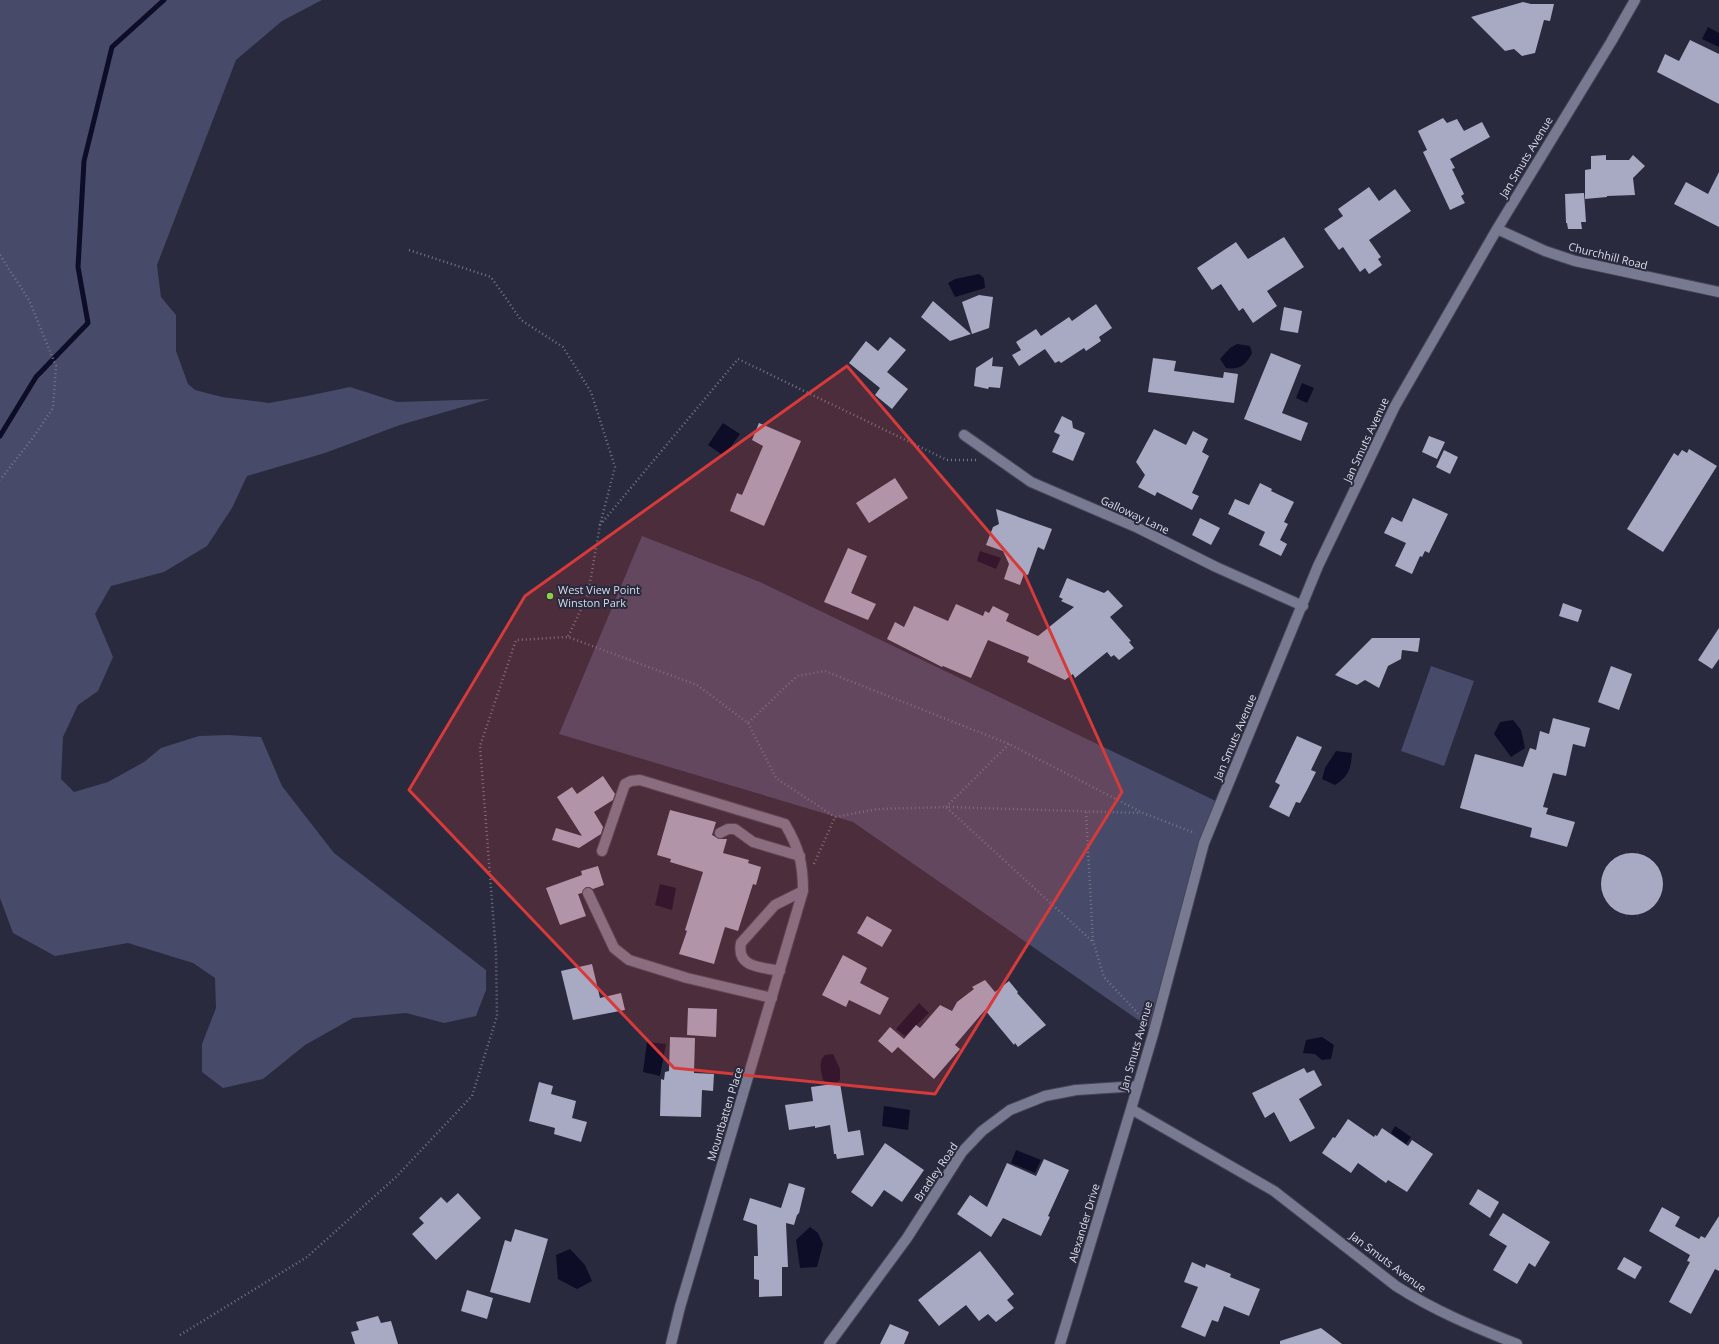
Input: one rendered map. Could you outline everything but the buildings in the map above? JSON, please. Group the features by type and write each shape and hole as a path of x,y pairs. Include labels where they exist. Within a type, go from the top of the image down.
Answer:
{"street":[{"name":"Jan Smuts Avenue","path":"1517,1344 1453,1317 1415,1298 1396,1286 1274,1190 1131,1109 1154,1031 1206,838 1303,606 1318,566 1395,406 1497,229 1635,0"},
{"name":"Churchhill Road","path":"1497,229 1545,251 1575,261 1719,292"},
{"name":"Galloway Lane","path":"964,435 1031,482 1138,528 1216,567 1303,606"},
{"name":"Mountbatten Place","path":"602,851 625,784 631,781 640,780 785,824 793,837 803,870 802,891 780,971 684,1293 671,1344"},
{"path":"720,833 728,829 735,829 753,842 800,856"},
{"path":"780,971 749,964 743,959 739,951 741,943 775,905 802,891"},
{"path":"588,893 614,948 629,960 687,978 772,998"},
{"name":"Bradley Road","path":"829,1344 907,1238 962,1152 982,1131 1010,1110 1045,1096 1076,1090 1138,1086"},
{"name":"Alexander Drive","path":"1060,1344 1131,1109"}],"path":[{"path":"410,250 491,277 521,320 563,347 591,392 615,467 600,525 588,594 568,637"},
{"path":"0,255 29,300 52,353 56,366 53,408 32,439 0,480"},
{"path":"600,525 738,360 947,460 978,460"},
{"path":"180,1335 307,1257 396,1177 472,1096 497,1016 496,953 480,746 516,640 568,637 698,685 748,723 776,778 835,817 877,809 946,807 1143,814"},
{"path":"748,723 797,676 825,671 1009,744 1143,814 1206,838"},
{"path":"946,807 1009,744"},
{"path":"946,807 1093,941"},
{"path":"1086,812 1093,941 1104,977 1154,1031"},
{"path":"802,891 835,817"}],"highlighted area":[{"path":"847,366 1024,573 1122,792 935,1094 674,1068 409,790 525,596"}],"shaded area":[{"path":"0,0 322,0 282,21 236,60 157,265 161,297 176,315 176,351 188,384 195,390 222,397 269,403 350,387 397,402 490,399 400,425 325,453 247,476 232,508 207,546 164,572 111,586 95,614 113,657 98,691 78,705 63,737 61,779 74,792 108,782 144,762 161,748 199,736 228,735 261,737 282,786 334,853 486,970 486,990 476,1016 444,1023 406,1013 353,1018 305,1045 263,1079 223,1088 202,1072 202,1044 216,1008 215,978 193,963 128,943 55,956 13,933 0,898"},
{"path":"1708,27 1719,33 1719,47 1702,39"},
{"path":"979,274 984,278 985,288 955,297 948,283 955,279"},
{"path":"1237,344 1250,346 1252,353 1242,366 1226,368 1220,359 1230,348"},
{"path":"1302,383 1314,388 1307,403 1296,398"},
{"path":"723,423 740,434 724,456 708,445"},
{"path":"642,536 760,582 1220,803 1154,1031 853,822 559,734"},
{"path":"980,551 1001,558 996,569 977,561"},
{"path":"1431,666 1474,681 1444,766 1401,751"},
{"path":"1513,720 1521,730 1525,748 1511,757 1494,734 1500,722"},
{"path":"1336,751 1352,753 1351,763 1346,775 1335,785 1322,779 1325,768"},
{"path":"660,884 676,888 672,910 655,905"},
{"path":"919,1003 929,1013 905,1036 896,1029"},
{"path":"1322,1037 1334,1045 1331,1059 1322,1060 1315,1054 1303,1053 1306,1040"},
{"path":"647,1042 666,1044 660,1076 643,1072"},
{"path":"833,1054 840,1069 840,1080 836,1083 828,1084 823,1080 821,1060 825,1055"},
{"path":"884,1106 910,1110 908,1130 882,1126"},
{"path":"1395,1126 1411,1137 1406,1144 1391,1133"},
{"path":"1016,1150 1041,1160 1035,1173 1011,1163"},
{"path":"810,1227 818,1233 823,1244 817,1267 800,1268 796,1240"},
{"path":"570,1249 585,1265 592,1281 577,1289 558,1279 556,1255"}],"waterway":[{"path":"0,436 36,377 88,323 78,267 84,161 112,47 164,0"}],"place":[{"name":"West View Point Winston Park","path":"550,596"}]}
